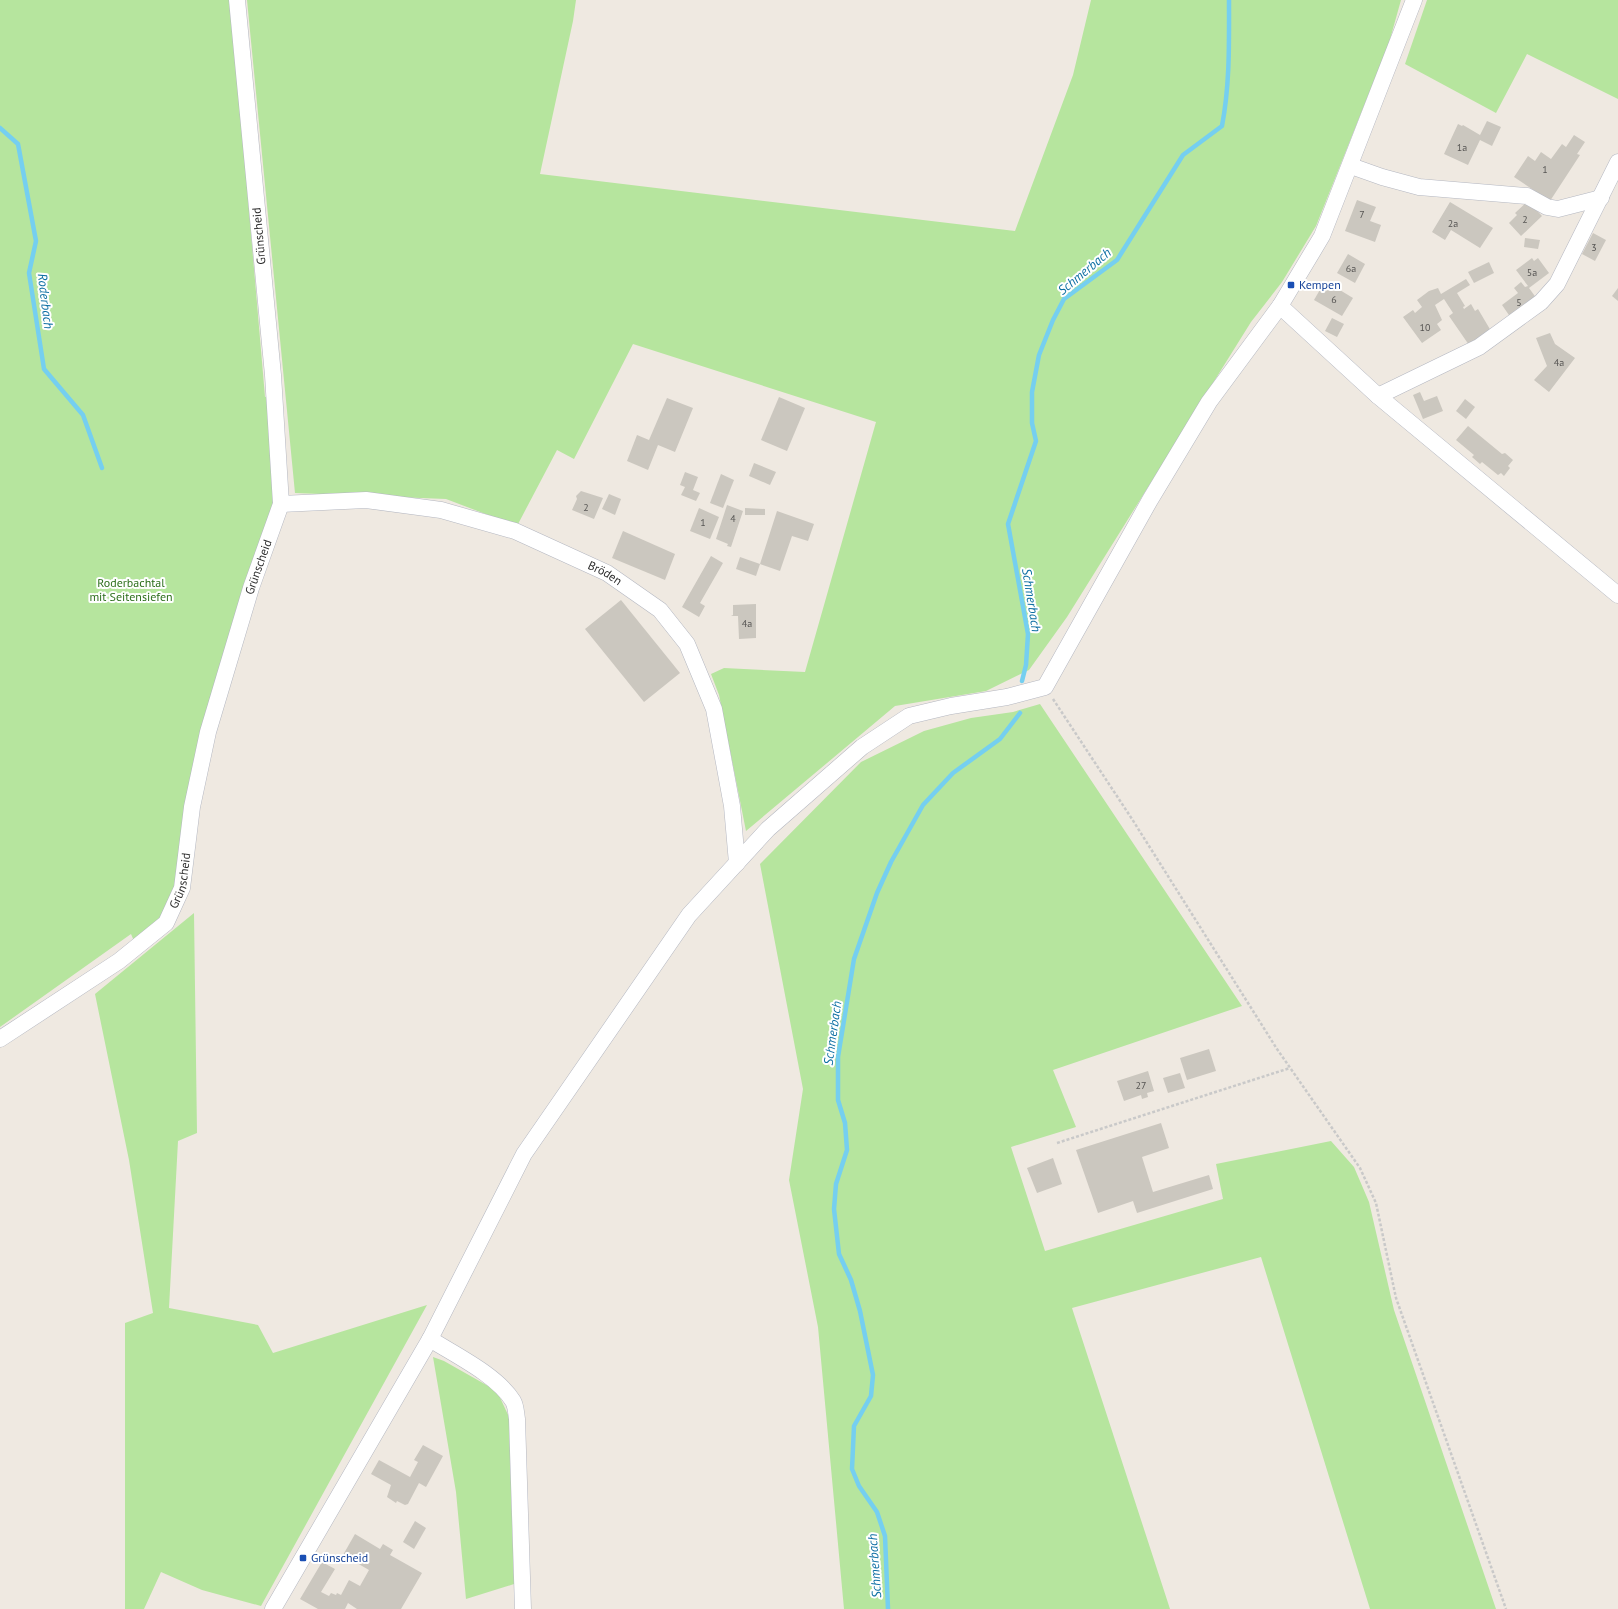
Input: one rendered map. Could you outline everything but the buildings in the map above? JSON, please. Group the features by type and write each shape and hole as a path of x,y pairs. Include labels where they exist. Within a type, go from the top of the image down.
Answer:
{"street":[{"name":"Grünscheid","path":"0,1039 119,961 166,923 182,888 192,808 208,732 251,588 281,504 273,375 237,0"},
{"path":"273,1609 430,1339 524,1154 689,915 768,829 862,747 909,716 951,706 1007,697 1045,686 1150,500 1209,402 1280,306 1322,236 1351,166 1414,0"},
{"path":"1378,396 1479,347 1540,302 1558,284 1618,162"},
{"path":"1351,166 1382,177 1419,187 1527,196 1547,207 1558,209 1601,198"},
{"path":"1280,306 1378,396 1618,595"},
{"name":"Bröden","path":"281,504 366,500 441,510 522,534 607,573 660,610 687,644 714,709 732,806 737,863"},
{"path":"430,1339 490,1378 504,1389 514,1403 517,1419 523,1609"}],"path":[{"path":"1045,686 1290,1068 1360,1168 1376,1203 1396,1298 1506,1609"},
{"path":"1057,1143 1290,1068"}],"green space":[{"name":"Roderbachtal mit Seitensiefen","path":"0,0 231,0 265,397 272,395 279,500 217,691 184,864 164,915 134,941 131,934 0,1027"},
{"path":"247,0 576,0 573,21 540,174 1015,231 1073,75 1091,0 1401,0 1389,43 1316,226 1282,282 1251,322 1067,617 1029,670 986,691 895,706 746,831 719,695 711,674 724,668 805,672 876,422 633,344 574,459 557,450 517,526 446,499 295,493"},
{"path":"1427,0 1618,0 1618,99 1527,54 1496,113 1405,64"},
{"path":"1040,704 1242,1006 1053,1070 1076,1127 1011,1147 1045,1251 1223,1199 1216,1164 1331,1141 1354,1167 1369,1202 1394,1310 1496,1609 1370,1609 1261,1257 1072,1308 1170,1609 844,1609 818,1327 789,1180 803,1089 760,864 861,762 924,731 971,718 1013,712"},
{"path":"194,913 197,1133 178,1141 169,1308 258,1325 273,1353 427,1305 261,1606 202,1590 161,1572 144,1609 125,1609 125,1323 153,1313 129,1160 95,994"},
{"path":"433,1357 444,1361 497,1391 509,1417 514,1584 466,1599 456,1492"}],"waterway":[{"name":"Schmerbach","path":"1022,681 1026,665 1028,634 1008,524 1036,441 1032,423 1032,392 1039,355 1053,320 1064,299 1117,260 1183,155 1222,126 1228,79 1229,0"},
{"name":"Roderbach","path":"0,128 18,144 36,241 29,273 44,369 83,415 102,468"},
{"name":"Schmerbach","path":"888,1609 885,1536 877,1512 859,1486 852,1469 854,1426 871,1396 873,1375 860,1311 851,1280 839,1254 834,1209 836,1184 847,1150 845,1123 838,1100 838,1057 854,959 877,893 891,862 923,805 953,773 1000,739 1020,713"}],"place":[{"name":"Kempen","path":"1291,285"},
{"name":"Grünscheid","path":"303,1558"}]}
